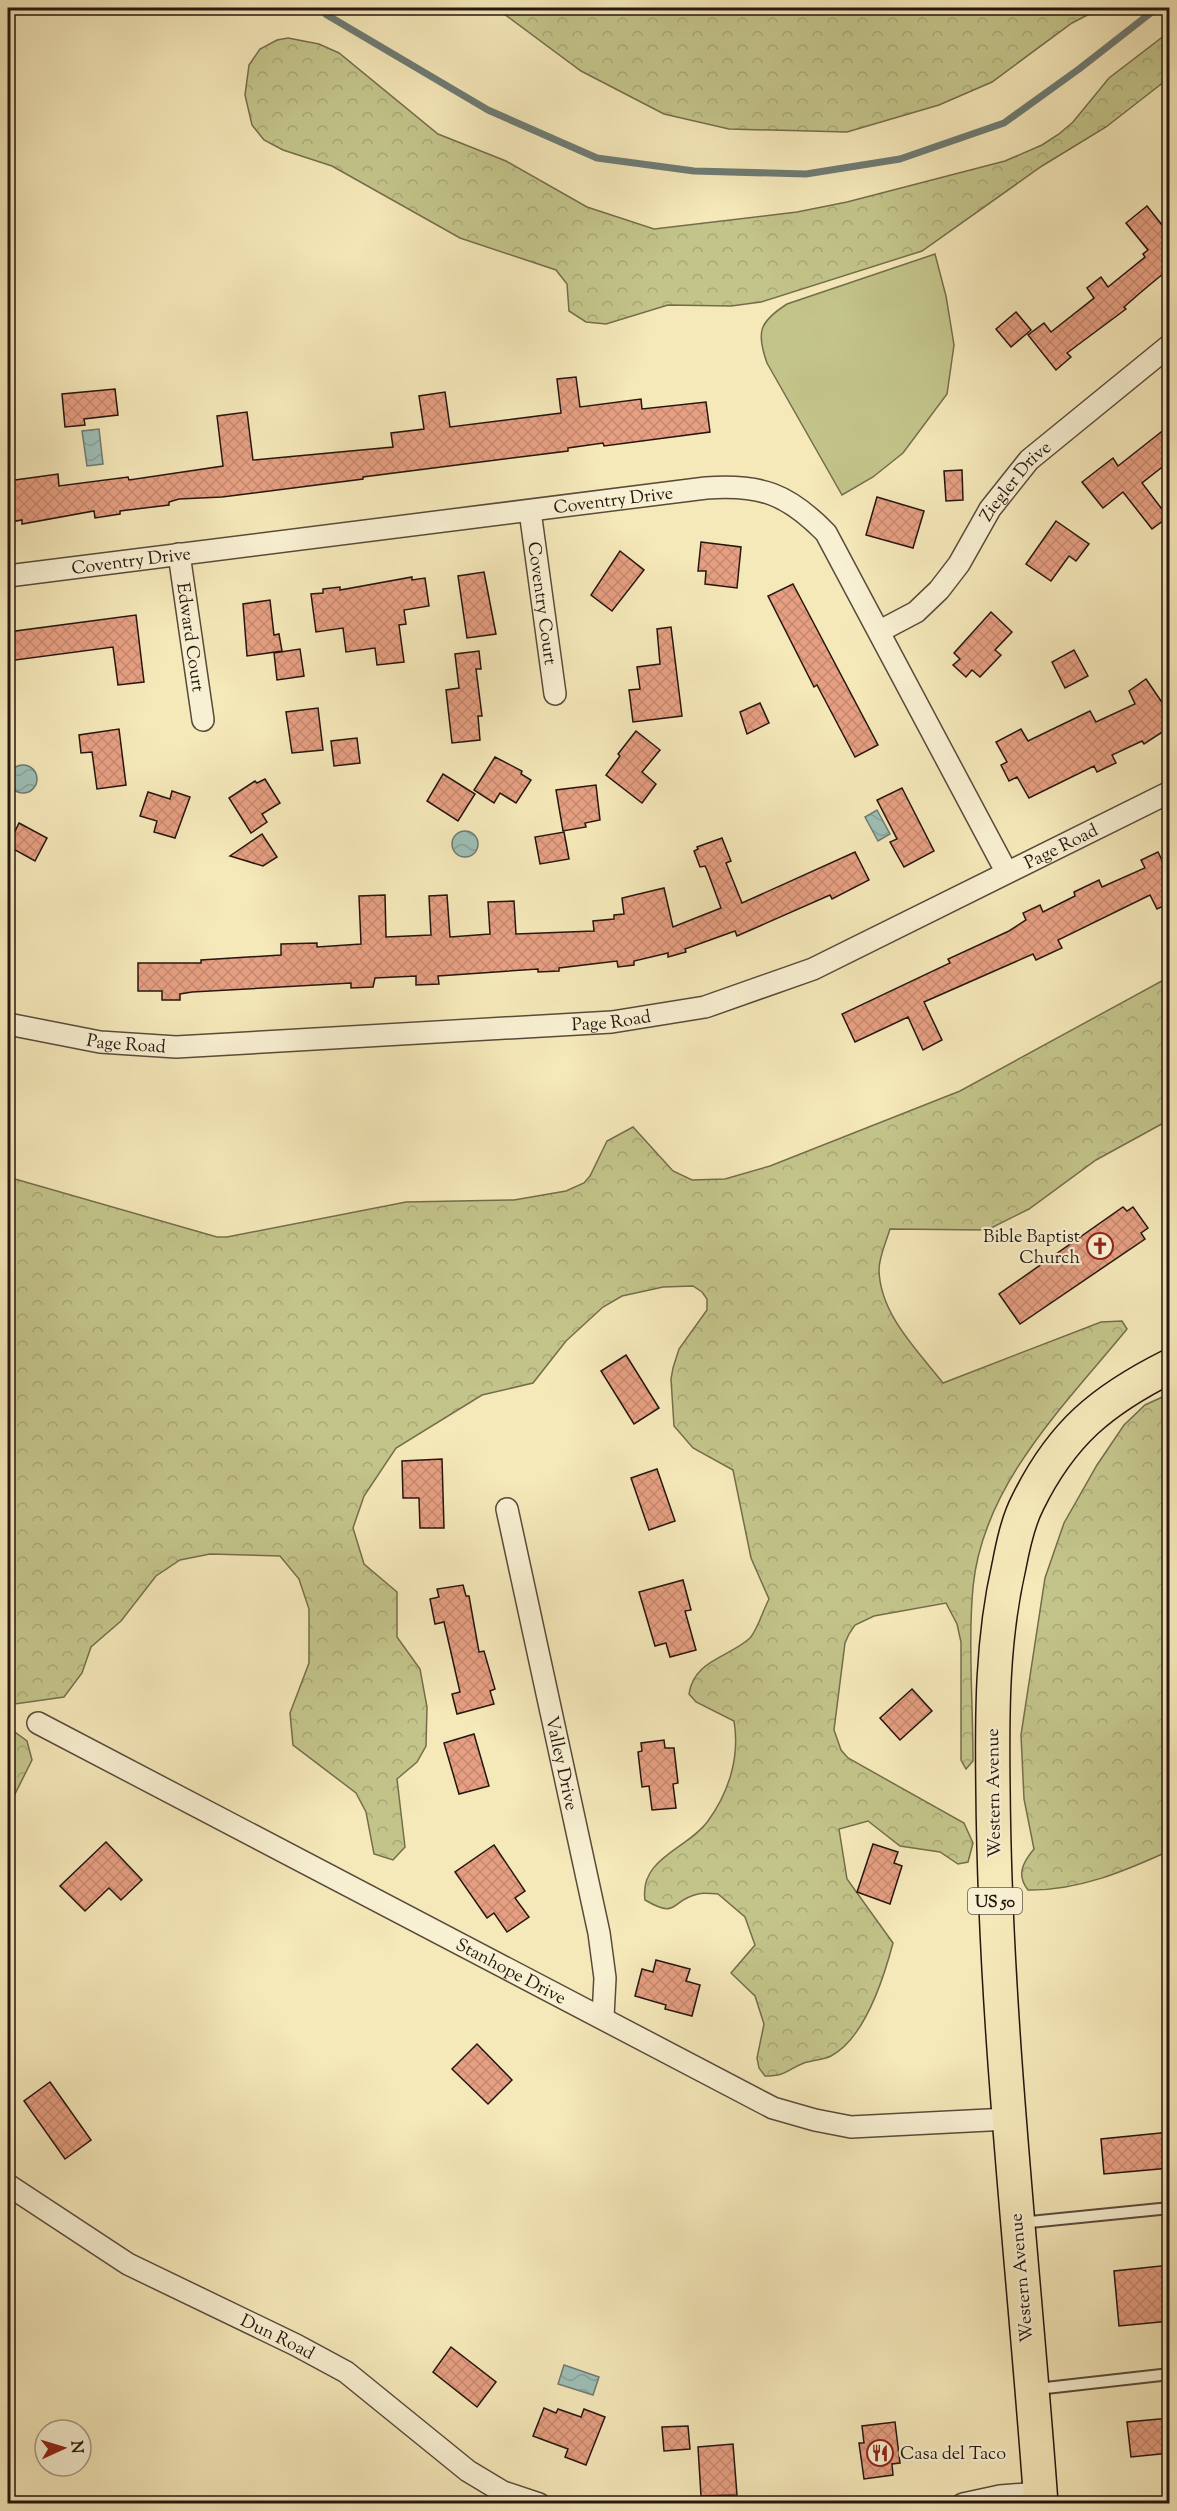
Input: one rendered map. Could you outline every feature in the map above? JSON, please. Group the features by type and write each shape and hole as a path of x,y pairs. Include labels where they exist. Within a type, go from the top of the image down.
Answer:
{"main road":[{"name":"Western Avenue","path":"1040,2498 996,1953 993,1829 994,1656 1001,1598 1027,1503 1058,1454 1083,1422 1127,1388 1170,1366"}],"street":[{"name":"Ziegler Drive","path":"880,631 916,612 939,590 959,564 990,509 1029,460 1170,345"},
{"name":"Coventry Drive","path":"8,576 706,488 735,486 760,488 784,498 807,514 826,533 1006,871"},
{"name":"Coventry Court","path":"530,511 555,694"},
{"name":"Edward Court","path":"179,554 203,720"},
{"name":"Page Road","path":"8,1024 100,1042 176,1047 612,1022 705,1007 813,969 1006,871 1170,792"},
{"name":"Valley Drive","path":"507,1509 599,1933 605,1978 603,2018"},
{"name":"Stanhope Drive","path":"38,1723 773,2108 814,2120 851,2127 1008,2119"},
{"name":"Dun Road","path":"8,2185 128,2264 296,2345 346,2372 468,2471 503,2492 539,2504"},
{"path":"963,2504 1000,2496 1040,2498"}],"lane":[{"path":"1017,2223 1170,2208"},
{"path":"1030,2390 1170,2374"}],"green space":[{"path":"496,8 1101,8 1072,23 992,82 939,105 847,132 729,129 664,114 581,71"},
{"path":"1169,32 1169,78 1106,127 1042,166 922,251 761,302 731,306 668,305 606,324 586,322 569,311 567,284 556,270 460,238 332,166 283,150 264,140 252,125 245,95 249,65 260,49 277,40 288,38 319,44 339,53 438,134 506,161 587,207 654,229 797,212 847,202 1005,161 1042,145 1059,134 1073,122 1109,78"},
{"path":"935,254 946,296 954,345 947,394 903,453 873,477 842,495 767,363 762,343 762,329 771,316 787,304"},
{"path":"1169,977 1169,1120 1096,1160 1029,1209 987,1230 890,1229 883,1250 879,1270 886,1302 902,1331 943,1383 1101,1322 1122,1321 1127,1329 1031,1448 1010,1480 993,1514 980,1549 973,1587 972,1608 973,1761 966,1769 961,1760 961,1642 957,1624 946,1603 874,1616 855,1625 845,1643 834,1730 841,1750 848,1758 964,1823 973,1843 968,1862 958,1864 940,1852 900,1846 868,1821 839,1829 847,1879 893,1943 878,1989 863,2021 854,2036 831,2056 804,2063 782,2074 765,2076 759,2068 757,2058 764,2024 755,1996 731,1973 755,1945 745,1917 718,1894 698,1894 669,1908 656,1906 645,1900 645,1886 657,1864 699,1831 708,1821 722,1798 734,1761 734,1721 696,1702 689,1694 692,1683 705,1667 750,1638 756,1630 769,1599 751,1558 733,1470 693,1448 674,1426 671,1379 673,1368 679,1349 707,1310 707,1299 693,1286 663,1287 622,1296 603,1307 566,1341 533,1383 482,1395 396,1448 364,1496 353,1528 364,1564 397,1592 397,1637 420,1669 427,1707 426,1746 417,1762 397,1779 405,1847 393,1860 374,1854 366,1812 356,1793 293,1745 290,1713 309,1663 309,1609 299,1579 280,1556 210,1554 180,1560 156,1576 121,1621 91,1647 82,1673 64,1697 8,1705 8,1177 217,1237 227,1237 406,1202 514,1200 566,1191 584,1183 590,1176 607,1141 633,1127 673,1171 692,1180 725,1179 770,1166 960,1091"},
{"path":"1169,1394 1169,1851 1135,1866 1083,1883 1028,1890 1022,1879 1022,1869 1034,1849 1024,1799 1021,1735 1045,1578 1064,1523 1097,1465 1124,1425 1145,1405"},
{"path":"8,1727 27,1741 32,1760 11,1802 8,1803"}],"water":[{"path":"99,429 103,464 87,466 82,431"},
{"path":"23,765 33,769 37,779 33,789 23,793 13,789 9,779 13,769"},
{"path":"877,810 890,834 878,841 865,817"},
{"path":"465,831 474,835 478,844 474,853 465,857 456,853 452,844 456,835"},
{"path":"564,2365 599,2377 593,2395 558,2384"}],"building":[{"path":"1147,206 1170,235 1170,268 1124,307 1126,309 1067,353 1071,357 1056,370 1028,335 1044,323 1051,332 1094,298 1087,288 1101,277 1108,287 1145,257 1143,254 1148,250 1126,223"},
{"path":"1016,312 1031,330 1011,347 996,329"},
{"path":"576,377 580,407 641,399 642,409 706,402 710,432 604,446 603,443 568,448 568,451 222,497 179,499 169,502 169,505 120,511 120,514 95,518 94,511 22,524 22,520 10,522 8,481 58,474 59,486 128,477 129,480 223,466 217,416 247,412 253,460 393,447 391,433 424,429 419,396 445,392 450,427 561,413 557,379"},
{"path":"115,389 118,415 84,419 85,425 65,427 62,394"},
{"path":"1170,425 1170,461 1142,483 1168,517 1152,529 1123,492 1103,508 1082,482 1113,458 1118,466"},
{"path":"962,470 963,500 946,501 944,471"},
{"path":"877,497 924,511 913,548 866,535"},
{"path":"1056,521 1089,544 1076,561 1069,556 1051,581 1026,564"},
{"path":"701,542 741,547 737,588 705,584 706,571 698,571"},
{"path":"620,551 644,570 612,611 591,595"},
{"path":"484,572 496,634 467,638 458,576"},
{"path":"412,577 412,580 425,578 429,606 404,610 406,624 399,625 404,662 377,665 375,648 346,652 343,628 316,632 311,594 323,593 323,589 340,587 340,590"},
{"path":"793,584 878,745 855,757 817,685 814,687 768,596"},
{"path":"270,600 274,635 279,634 282,651 247,656 243,604"},
{"path":"991,612 1012,632 995,650 1001,655 980,677 972,670 966,677 953,665 960,659 954,653"},
{"path":"136,615 144,682 118,685 113,647 8,661 8,632"},
{"path":"671,627 682,716 633,722 629,690 640,689 637,667 660,664 657,629"},
{"path":"300,649 304,676 277,680 274,653"},
{"path":"1074,650 1088,676 1065,688 1052,662"},
{"path":"479,651 481,669 476,669 482,716 478,716 480,740 452,743 446,690 459,688 455,654"},
{"path":"1146,679 1170,714 1170,727 1144,744 1142,741 1112,755 1116,763 1097,772 1094,766 1029,798 1017,777 1009,781 1001,765 1007,762 996,742 1021,729 1028,741 1090,711 1096,722 1135,704 1129,691"},
{"path":"760,703 769,723 747,734 740,712"},
{"path":"318,708 323,750 292,753 286,712"},
{"path":"119,729 126,785 97,789 92,752 81,753 79,735"},
{"path":"636,731 660,750 642,772 656,784 642,803 606,775 620,756 618,754"},
{"path":"357,738 360,763 334,766 331,741"},
{"path":"495,757 522,771 521,774 531,780 516,803 500,793 494,803 474,790"},
{"path":"443,774 475,794 458,821 427,801"},
{"path":"265,779 280,803 262,814 267,822 251,833 229,798 255,781 257,783"},
{"path":"596,785 600,820 585,823 586,827 563,831 556,790"},
{"path":"902,788 934,851 904,867 890,842 897,839 877,800"},
{"path":"172,791 190,797 175,838 154,832 157,821 140,816 148,792 170,799"},
{"path":"19,823 47,838 35,861 8,846"},
{"path":"564,832 569,859 540,864 535,837"},
{"path":"262,834 277,857 263,866 230,856"},
{"path":"722,838 731,861 726,863 742,903 855,852 869,880 832,899 830,895 737,936 735,931 685,949 686,952 668,957 668,953 634,961 634,965 618,967 617,961 559,968 559,971 538,972 538,969 438,976 439,984 416,985 416,976 375,978 373,987 351,988 351,983 192,992 180,994 180,1000 162,1000 162,991 138,991 138,963 201,963 201,960 281,955 281,944 317,943 317,947 361,944 359,896 385,895 386,937 431,935 429,896 447,895 450,937 490,934 488,902 514,901 516,934 594,931 593,921 614,919 614,915 624,914 622,898 664,888 673,927 721,908 707,870 705,866 700,867 694,851 698,849 697,847"},
{"path":"1158,852 1162,860 1170,856 1170,903 1157,909 1150,895 1058,940 1062,948 1036,960 1033,954 924,1002 942,1040 923,1050 908,1017 855,1042 842,1014 950,963 948,959 1009,931 1026,920 1023,913 1040,905 1043,912 1075,896 1074,892 1099,880 1102,887 1145,868 1141,860"},
{"path":"1123,1207 1127,1211 1133,1207 1148,1228 1141,1233 1145,1239 1020,1324 999,1294"},
{"path":"626,1355 659,1408 634,1424 601,1371"},
{"path":"442,1459 444,1528 420,1528 419,1498 403,1498 402,1461"},
{"path":"657,1469 675,1521 649,1530 631,1478"},
{"path":"683,1580 691,1610 685,1611 696,1650 670,1657 666,1643 655,1646 639,1592"},
{"path":"463,1585 466,1596 469,1596 479,1652 484,1651 495,1689 490,1691 494,1704 457,1714 452,1694 460,1692 444,1622 435,1624 430,1599 439,1597 437,1589"},
{"path":"912,1689 932,1711 900,1740 880,1718"},
{"path":"474,1734 489,1786 459,1794 444,1743"},
{"path":"664,1740 665,1748 674,1748 678,1783 673,1784 676,1808 652,1810 649,1786 642,1787 638,1752 642,1751 641,1743"},
{"path":"106,1842 142,1880 121,1900 109,1888 85,1911 60,1886"},
{"path":"873,1844 898,1852 894,1863 902,1866 890,1904 857,1892"},
{"path":"494,1845 525,1891 515,1898 529,1917 507,1932 494,1913 487,1918 455,1872"},
{"path":"656,1960 690,1969 686,1981 700,1985 692,2016 665,2009 666,2005 635,1996 642,1969 653,1972"},
{"path":"477,2044 512,2080 488,2104 452,2069"},
{"path":"50,2082 91,2140 65,2159 24,2101"},
{"path":"1170,2132 1170,2168 1104,2174 1101,2139"},
{"path":"1170,2265 1170,2321 1119,2326 1114,2271"},
{"path":"451,2347 496,2382 477,2407 433,2372"},
{"path":"544,2408 556,2413 558,2409 581,2417 584,2409 605,2417 586,2465 565,2457 568,2449 533,2436"},
{"path":"1170,2418 1170,2453 1131,2457 1127,2422"},
{"name":"Casa del Taco","path":"895,2422 900,2463 892,2464 893,2475 864,2479 859,2443 864,2443 862,2426"},
{"path":"688,2426 690,2449 664,2451 662,2427"},
{"path":"733,2444 737,2495 701,2496 698,2447"}],"waterway":[{"path":"319,8 327,15 488,110 597,158 694,171 806,174 900,159 1004,123 1079,69 1157,8"}],"place":[{"name":"Bible Baptist Church","path":"1100,1246"},
{"name":"Casa del Taco","path":"880,2453"}]}
